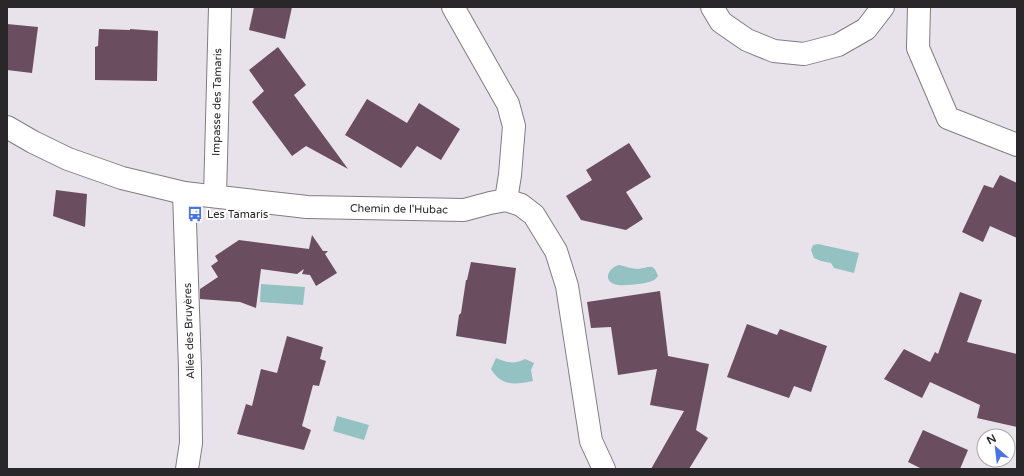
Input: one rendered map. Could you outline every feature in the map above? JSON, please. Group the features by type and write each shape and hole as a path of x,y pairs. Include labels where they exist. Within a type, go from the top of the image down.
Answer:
{"street":[{"name":"Impasse des Tamaris","path":"215,196 220,7"},
{"path":"453,7 508,104 514,126 510,175 506,200 520,205 534,215 556,251 568,286 591,441 604,469"},
{"path":"712,7 721,22 747,40 774,51 804,54 838,45 866,29 883,7"},
{"path":"919,7 918,48 948,118 1017,145"},
{"name":"Chemin de l'Hubac","path":"7,127 68,160 122,178 184,194 215,196 306,207 456,210 464,210 506,200"},
{"name":"Allée des Bruyères","path":"184,194 191,443 187,469"}],"water":[{"path":"818,244 859,253 854,273 834,268 831,263 814,258 811,250 813,245"},
{"path":"619,265 636,269 652,267 658,276 656,279 646,283 617,285 610,282 608,276 613,268"},
{"path":"261,284 305,287 303,305 260,302"},
{"path":"496,358 507,362 517,362 525,359 534,363 531,370 533,381 509,383 499,379 491,369"},
{"path":"337,416 369,425 364,440 333,431"}],"building":[{"path":"254,7 292,7 285,39 249,30"},
{"path":"7,24 38,27 32,73 7,70"},
{"path":"99,29 158,31 157,81 95,80 95,47 98,46"},
{"path":"278,47 306,85 294,95 348,169 306,146 292,156 252,102 264,91 249,70"},
{"path":"367,99 407,123 419,103 460,129 441,160 417,146 401,168 345,135"},
{"path":"629,143 651,177 626,192 643,219 626,230 581,220 566,196 592,180 586,170"},
{"path":"1000,175 1017,183 1017,238 990,226 983,242 962,232 984,185 993,188"},
{"path":"56,190 87,194 85,227 53,216"},
{"path":"312,235 323,251 328,251 325,254 337,273 316,286 310,275 302,274 304,269 297,274 261,269 256,308 240,302 200,299 200,289 218,277 211,266 218,261 215,256 239,240 309,249"},
{"path":"471,262 516,268 506,344 456,336 466,280"},
{"path":"660,291 668,356 709,364 696,430 708,438 689,469 651,469 684,411 650,405 657,369 618,375 611,327 591,328 587,302"},
{"path":"960,292 982,300 967,342 1017,354 1017,427 977,418 980,405 930,382 922,398 884,379 904,349 930,362 935,352 938,354"},
{"path":"747,324 777,335 780,329 827,346 811,392 794,386 789,398 727,377"},
{"path":"287,336 323,347 320,359 326,361 319,386 313,385 302,426 311,430 304,450 237,434 246,404 252,406 261,369 277,373"},
{"path":"923,430 968,450 960,469 922,469 908,462"}],"place":[{"name":"Les Tamaris","path":"195,214"}]}
